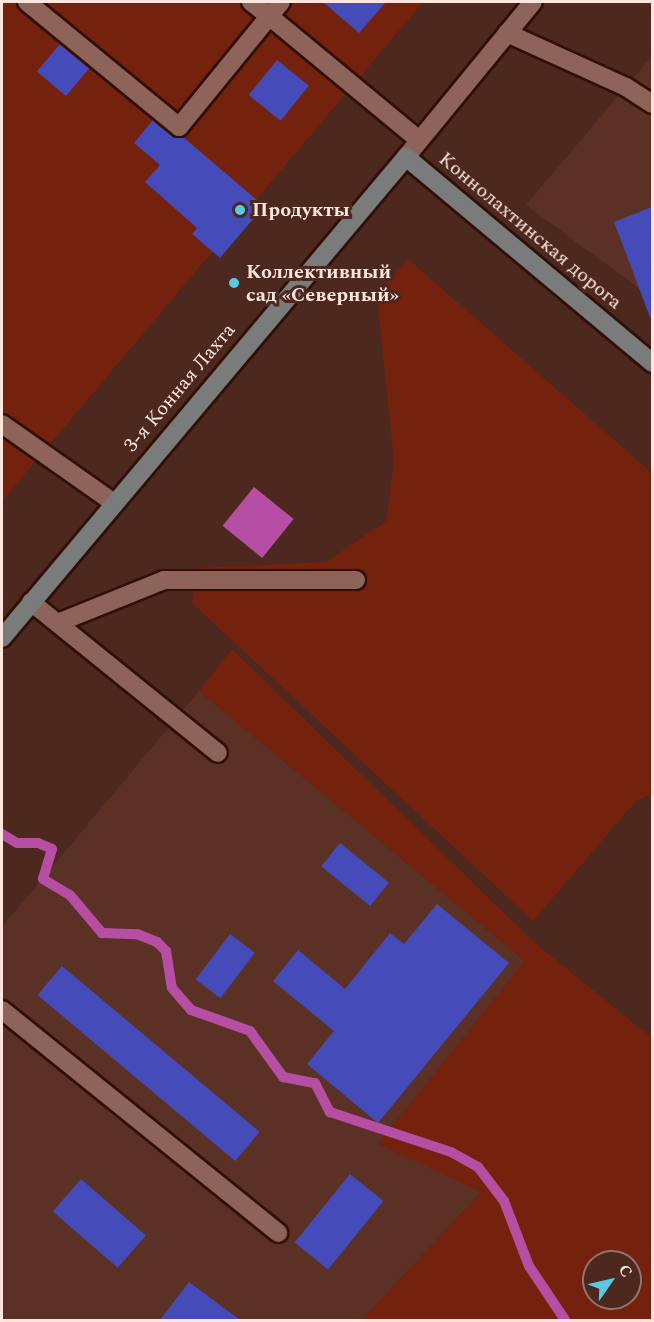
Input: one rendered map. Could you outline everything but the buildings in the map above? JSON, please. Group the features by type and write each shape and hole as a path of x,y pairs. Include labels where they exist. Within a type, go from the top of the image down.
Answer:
{"main road":[{"name":"Коннолахтинская дорога","path":"406,157 652,363"},
{"name":"3-я Конная Лахта","path":"2,638 406,157"}],"street":[{"path":"27,2 179,127 281,2"},
{"path":"251,2 419,140"},
{"name":"3-я Конная Лахта","path":"406,157 533,2"},
{"path":"507,33 626,87 652,104"},
{"path":"2,424 114,503"},
{"path":"60,622 164,580 356,580"},
{"path":"31,602 60,622 218,753"},
{"path":"2,1010 278,1233"}],"shaded area":[{"path":"2,2 423,2 2,501"},
{"path":"652,56 652,298 526,205"},
{"path":"408,259 652,473 652,794 636,801 533,921 192,603 199,568 326,562 386,521 394,461 377,295"},
{"path":"254,487 294,519 262,558 223,526"},
{"path":"232,649 535,943 652,1038 652,1320 362,1320 481,1192 378,1144 525,961 199,691"},
{"path":"199,691 525,961 379,1143 481,1192 362,1320 2,1320 2,927"}],"waterway":[{"path":"2,834 17,843 38,843 52,849 43,879 70,895 102,933 137,934 157,942 166,951 172,988 191,1010 250,1031 283,1077 315,1083 330,1112 451,1152 478,1167 504,1201 529,1266 565,1320"}],"place":[{"name":"Продукты","path":"240,210"},
{"name":"Коллективный сад «Северный»","path":"234,283"}]}
